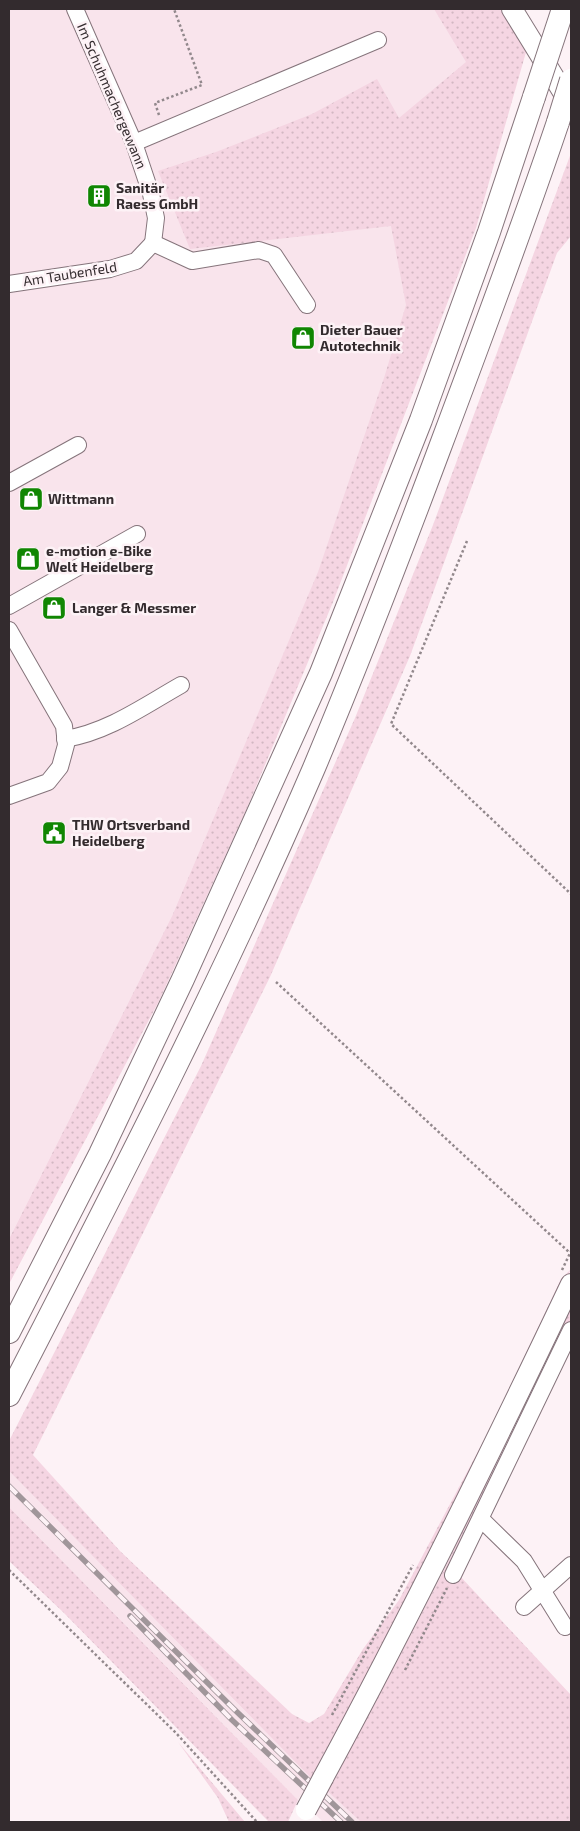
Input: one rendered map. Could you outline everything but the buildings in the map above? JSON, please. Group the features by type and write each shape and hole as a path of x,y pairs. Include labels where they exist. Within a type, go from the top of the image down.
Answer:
{"highway":[{"path":"9,1332 100,1154 183,979 321,673 421,420 489,232 563,9"},
{"path":"9,1395 127,1165 228,956 313,770 385,594 521,235 565,114 571,80"}],"main road":[{"path":"512,9 565,114"},
{"path":"303,1816 437,1562 571,1284"}],"street":[{"name":"Im Schuhmachergewann","path":"75,9 134,143 156,218 153,243"},
{"path":"134,143 378,40"},
{"path":"153,243 192,261 258,250 274,255 307,305"},
{"name":"Am Taubenfeld","path":"9,284 110,269 136,261 153,243"},
{"path":"9,483 78,445"},
{"path":"9,606 137,534"},
{"path":"9,630 64,726 65,739 60,766 48,782 9,796"},
{"path":"65,739 107,727 181,685"},
{"path":"454,1575 571,1330"},
{"path":"481,1519 524,1561 565,1627"},
{"path":"524,1607 571,1565"}],"path":[{"path":"165,130 155,103 202,85 174,9"},
{"path":"467,541 390,724 571,894"},
{"path":"276,982 571,1254"},
{"path":"9,1570 176,1733 257,1822"},
{"path":"405,1670 454,1575"}],"shaded area":[{"path":"9,9 500,9 526,52 475,205 172,916 9,1239"},
{"path":"434,9 500,9 526,52 476,228 333,602 247,808 159,1001 9,1284 9,1239 172,916 318,572 384,378 406,305 391,226 190,249 158,171 216,152 312,114 377,79 399,118 466,62"},
{"path":"571,153 571,236 557,253 410,656 270,977 33,1455 120,1551 292,1714 309,1723 324,1714 363,1649 399,1600 492,1425 561,1279 571,1269 486,1452 381,1651 311,1778 9,1471 9,1441 201,1066 355,718 433,525"},
{"path":"571,1307 571,1320 449,1576 459,1575 571,1695 571,1822 361,1822 326,1790 395,1665 444,1570"},
{"path":"9,1471 311,1778 298,1800 9,1507"},
{"path":"9,1507 298,1800 288,1822 269,1822 63,1612 9,1561"},
{"path":"178,1742 245,1822 229,1822 218,1798"},
{"path":"326,1790 361,1822 323,1822 316,1815"}],"railway":[{"path":"9,1486 237,1712 352,1822"},
{"path":"130,1616 232,1720 341,1822"}],"place":[{"name":"Sanitär Raess GmbH","path":"99,196"},
{"name":"Dieter Bauer Autotechnik","path":"303,338"},
{"name":"Wittmann","path":"31,499"},
{"name":"e-motion e-Bike Welt Heidelberg","path":"28,559"},
{"name":"Langer & Messmer","path":"54,608"},
{"name":"THW Ortsverband Heidelberg","path":"54,833"}]}
